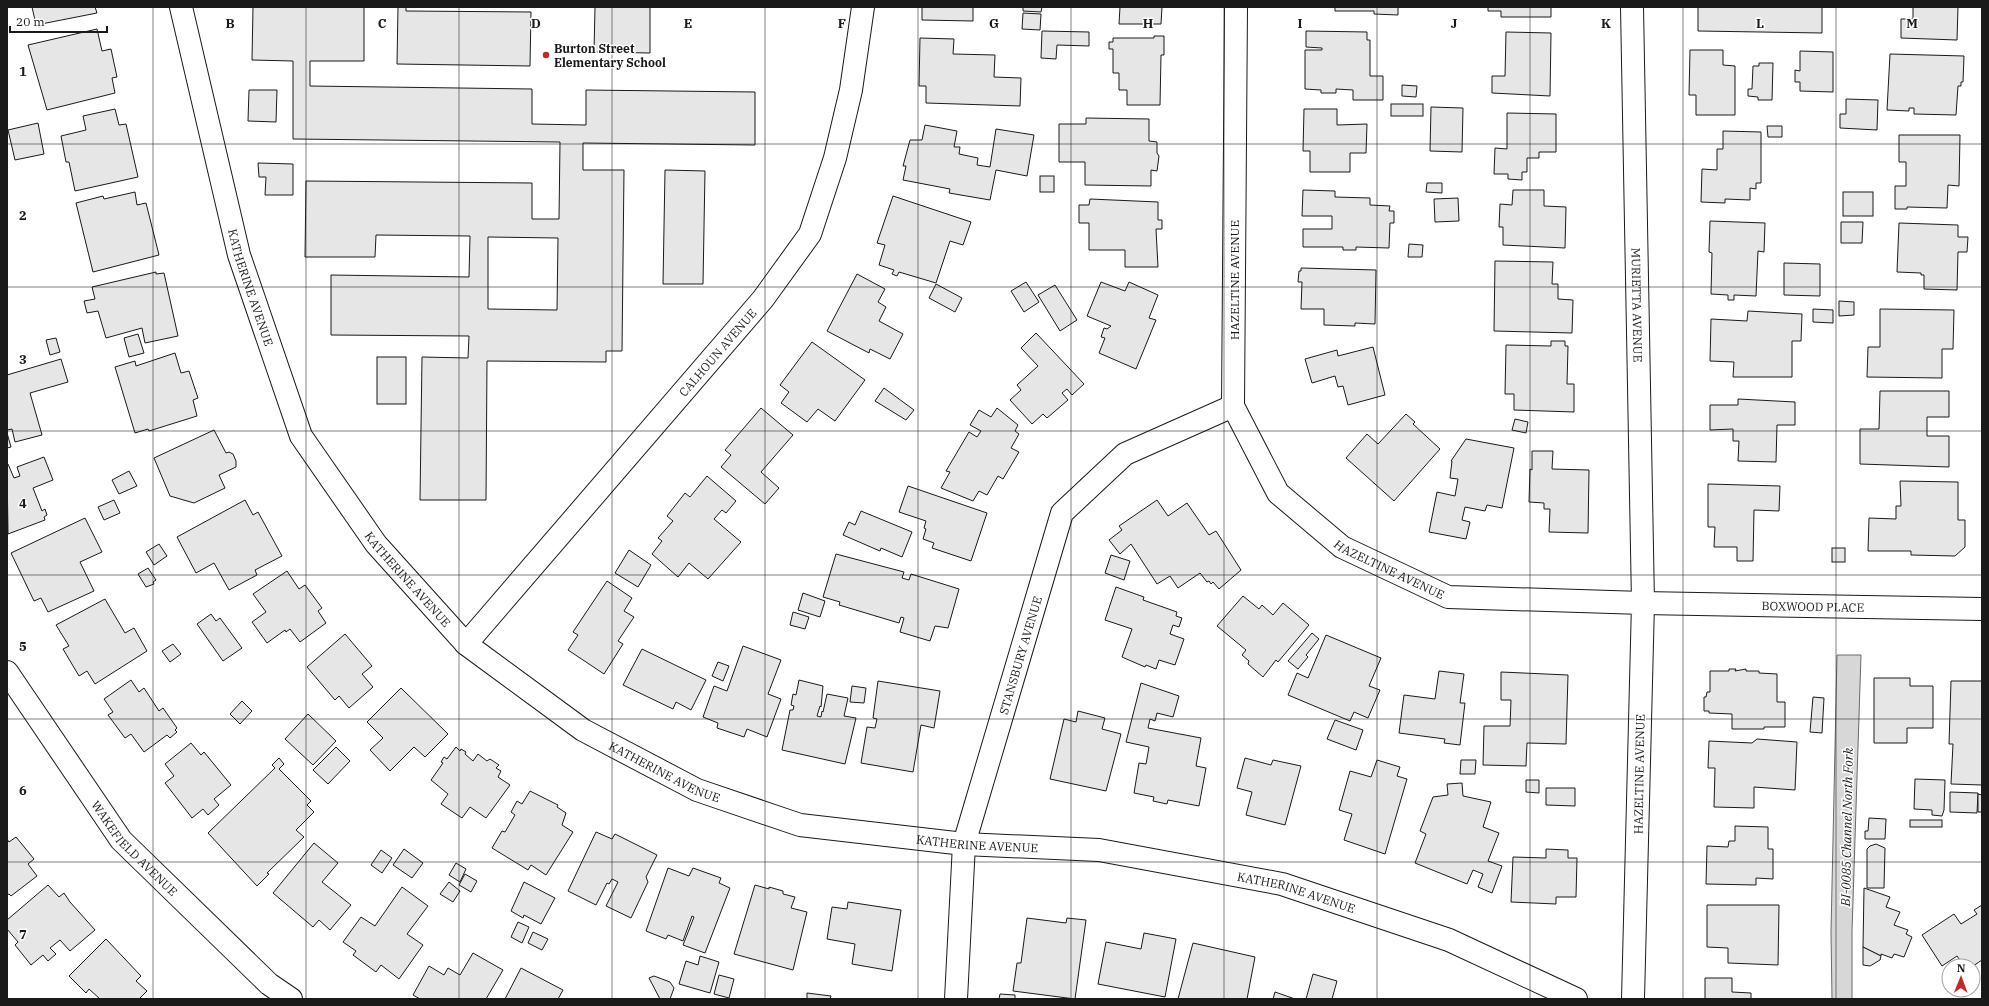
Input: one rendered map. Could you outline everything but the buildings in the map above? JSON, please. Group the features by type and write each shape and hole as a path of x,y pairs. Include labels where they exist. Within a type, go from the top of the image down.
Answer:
{"street":[{"name":"KATHERINE AVENUE","path":"180,7 239,255 301,436 376,544 466,644 583,730 698,790 800,826 964,844 1099,850 1282,884 1450,940 1576,999"},
{"name":"CALHOUN AVENUE","path":"466,644 763,299 810,234 835,158 851,90 863,7"},
{"name":"HAZELTINE AVENUE","path":"1236,7 1233,406 1278,493 1342,547 1448,596 1643,603 1633,999"},
{"name":"MURIETTA AVENUE","path":"1632,7 1643,603"},
{"name":"STANSBURY AVENUE","path":"956,999 964,844 1062,513 1125,454 1233,406"},
{"name":"BOXWOOD PLACE","path":"1643,603 1982,610"},
{"name":"WAKEFIELD AVENUE","path":"7,672 122,840 269,984 291,999"}],"water":[{"name":"BI-0085 Channel North Fork","path":"1837,655 1861,655 1852,931 1852,999 1832,999 1831,932"}],"place":[{"name":"Burton Street Elementary School","path":"546,55"}]}
